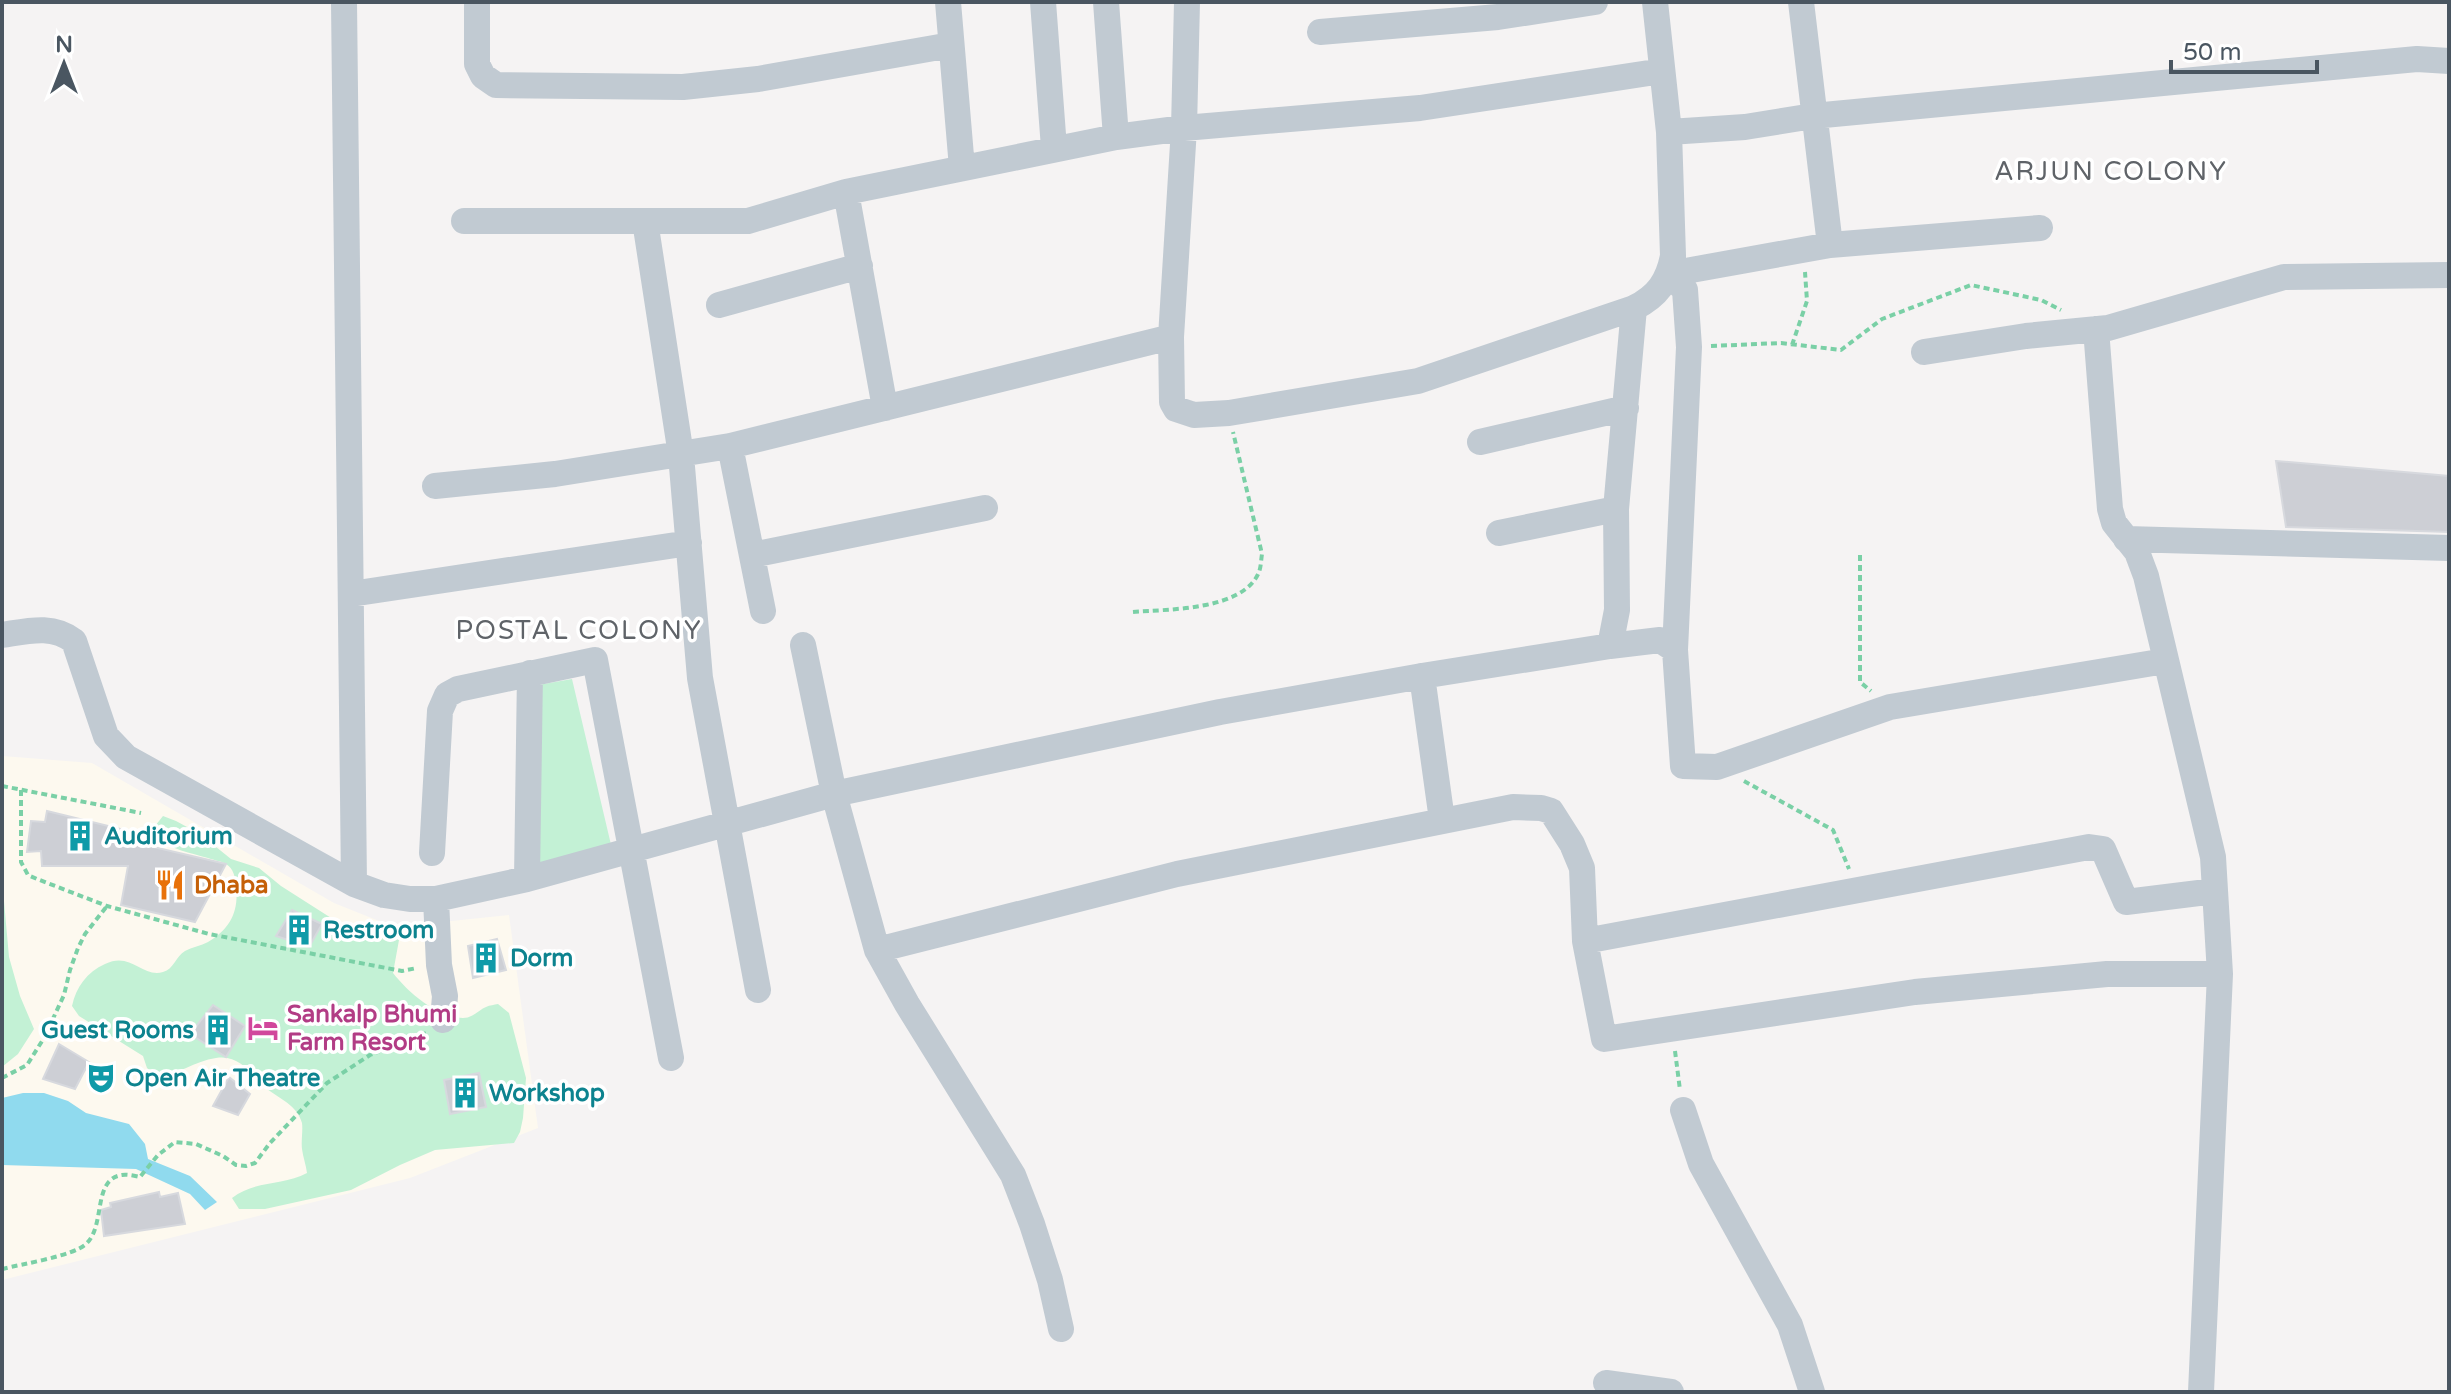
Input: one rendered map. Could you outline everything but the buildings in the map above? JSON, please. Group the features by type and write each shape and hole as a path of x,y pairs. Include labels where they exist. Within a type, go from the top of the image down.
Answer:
{"street":[{"path":"344,2 354,884"},
{"path":"477,2 477,64 483,76 496,85 683,87 758,79 951,45"},
{"path":"948,2 962,168"},
{"path":"1043,2 1054,148"},
{"path":"1106,2 1116,137"},
{"path":"1187,2 1184,128 1171,337 1172,402 1176,409 1194,415 1229,413 1418,381 1634,308 1654,295 1669,274 1673,256 1669,132 1655,2"},
{"path":"1320,32 1498,17 1595,2"},
{"path":"1801,2 1830,245"},
{"path":"1669,132 1745,127 1813,116 2417,59 2449,61"},
{"path":"464,221 748,221 846,192 1116,137 1184,128 1420,108 1662,71"},
{"path":"846,192 885,408"},
{"path":"645,221 681,455 700,678 758,990"},
{"path":"1669,274 1830,245 2040,228"},
{"path":"719,305 860,266"},
{"path":"1669,274 1685,290 1689,347 1675,650 1683,766 1717,767 1890,707 2165,661"},
{"path":"1924,352 2026,336 2108,328 2284,277 2449,275"},
{"path":"1610,646 1617,610 1616,509 1634,308"},
{"path":"2096,329 2110,509 2114,523 2137,552 2146,576 2213,857 2220,974 2201,1392"},
{"path":"435,486 571,472 730,446 1171,337"},
{"path":"1480,442 1626,408"},
{"path":"730,446 763,611"},
{"path":"752,555 985,508"},
{"path":"1499,533 1616,509"},
{"path":"2126,539 2449,548"},
{"path":"351,594 689,543"},
{"path":"2,635 46,629 64,633 74,641 106,736 126,757 354,884 384,895 410,899 436,899 527,879 834,794 1220,712 1610,646 1660,640 1675,650"},
{"path":"803,645 834,794 877,950 1013,1175 1046,1266 1061,1329"},
{"path":"432,853 442,702 447,695 458,689 595,660 671,1058"},
{"path":"527,879 530,673"},
{"path":"1422,676 1442,820"},
{"path":"877,950 1177,874 1513,807 1551,811 1572,844 1582,868 1585,941 1604,1039 1915,992 2107,974 2220,974"},
{"path":"1585,941 2089,847 2103,849 2126,902 2215,891"},
{"path":"436,899 439,965 445,996 443,1020"},
{"path":"1683,1110 1701,1164 1790,1325 1812,1392"},
{"path":"1606,1383 1671,1392"}],"path":[{"path":"1792,345 1807,301 1803,250"},
{"path":"1689,347 1781,343 1841,350 1882,319 1971,285 2041,300 2065,312"},
{"path":"1133,612 1198,607 1227,600 1250,586 1259,572 1262,554 1229,413"},
{"path":"1860,555 1860,682 1890,707"},
{"path":"1717,767 1833,830 1858,890"},
{"path":"2,786 141,813"},
{"path":"21,790 21,862 23,869 37,879 107,906 209,934 402,971 439,965"},
{"path":"2,1078 27,1065 44,1038 64,995 78,948 107,906"},
{"path":"2,1269 77,1250 89,1242 98,1223 102,1192 107,1183 121,1175 140,1177 158,1155 175,1142 184,1141 223,1156 236,1165 255,1163 282,1129 327,1083 370,1055 439,1028 443,1020"},
{"path":"1672,1029 1683,1110"}],"shaded area":[{"name":"Sankalp Bhumi Farm Resort","path":"2,756 92,763 334,903 394,927 509,915 538,1128 410,1178 2,1280"}],"green space":[{"path":"572,679 612,849 534,868 538,685"},
{"path":"163,816 200,834 231,859 259,868 339,923 368,926 399,940 393,973 406,988 433,1009 463,1018 498,1004 509,1013 526,1078 523,1118 514,1143 435,1150 351,1190 265,1209 239,1209 232,1198 241,1192 307,1173 302,1149 302,1123 296,1112 232,1059 216,1058 157,1077 147,1068 143,1056 79,1016 72,1006 83,981 99,967 122,961 156,973 163,972 185,951 216,937 232,918 237,894 231,868 156,839 155,826"},
{"path":"2,900 9,957 20,996 34,1029 18,1054 2,1067"}],"water":[{"path":"23,1093 44,1093 68,1101 86,1113 129,1124 145,1144 148,1159 190,1176 217,1202 205,1210 190,1194 136,1169 2,1165 2,1098"}],"place":[{"name":"Auditorium","path":"80,836"},
{"name":"Dhaba","path":"170,885"},
{"name":"Restroom","path":"299,930"},
{"name":"Dorm","path":"486,958"},
{"name":"Sankalp Bhumi Farm Resort","path":"263,1028"},
{"name":"Guest Rooms","path":"218,1030"},
{"name":"Open Air Theatre","path":"101,1078"},
{"name":"Workshop","path":"465,1093"}],"district":[{"name":"ARJUN COLONY","path":"2111,171"},
{"name":"POSTAL COLONY","path":"579,630"}]}
